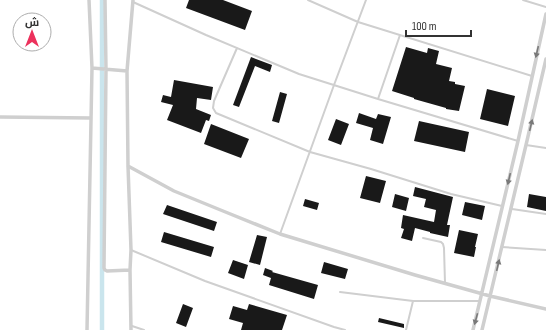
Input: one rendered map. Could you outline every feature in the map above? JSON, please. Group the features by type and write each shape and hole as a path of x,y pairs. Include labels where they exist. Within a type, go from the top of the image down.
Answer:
{"street":[{"path":"87,330 92,68 89,0"},
{"path":"105,0 106,69 104,268 107,271 130,270"},
{"path":"131,328 131,250 127,71 133,1"},
{"path":"473,330 503,206 546,14"},
{"path":"482,330 510,208 544,78 546,59"},
{"path":"92,68 127,71"},
{"path":"532,76 544,78"},
{"path":"0,117 91,118"},
{"path":"128,166 174,191 280,234 490,296 546,309"},
{"path":"503,206 510,208"}],"lane":[{"path":"308,0 358,22 532,76"},
{"path":"280,234 366,0"},
{"path":"523,0 546,7"},
{"path":"133,1 206,35 299,74 518,141"},
{"path":"378,99 400,35"},
{"path":"237,48 214,101 216,113 310,152 451,194 503,206"},
{"path":"526,145 546,148"},
{"path":"510,208 546,214"},
{"path":"423,238 443,244 445,283"},
{"path":"502,247 546,250"},
{"path":"131,250 205,281 345,330"},
{"path":"340,292 413,301 480,301"},
{"path":"406,330 413,301"},
{"path":"131,328 144,330"}],"building":[{"path":"189,0 223,0 252,11 245,30 186,8"},
{"path":"406,47 427,53 428,48 439,51 436,64 452,68 449,81 465,86 459,111 446,109 392,91"},
{"path":"251,57 272,65 270,72 255,66 239,107 233,105"},
{"path":"174,80 213,87 211,100 197,98 196,109 211,115 209,121 206,120 201,133 167,120 173,105 161,102 163,95 171,97"},
{"path":"487,89 515,96 508,126 480,119"},
{"path":"280,92 287,94 279,123 272,121"},
{"path":"359,113 376,119 378,114 391,117 383,144 370,140 373,128 356,123"},
{"path":"336,119 349,124 341,145 328,140"},
{"path":"419,121 469,132 465,152 414,141"},
{"path":"211,124 249,139 241,158 204,144"},
{"path":"366,176 386,181 380,203 360,198"},
{"path":"415,187 453,197 447,225 450,225 448,237 415,228 412,241 401,238 404,229 401,228 403,215 434,222 436,210 424,207 426,199 413,196"},
{"path":"395,194 409,198 406,211 392,207"},
{"path":"529,194 546,197 546,211 527,207"},
{"path":"305,199 319,203 317,210 303,206"},
{"path":"465,202 485,206 482,220 462,215"},
{"path":"167,205 217,222 214,231 163,214"},
{"path":"459,230 478,234 474,257 454,253"},
{"path":"164,232 214,247 211,257 161,242"},
{"path":"257,235 267,237 260,265 249,262"},
{"path":"233,260 248,265 244,279 228,273"},
{"path":"324,262 348,269 345,279 321,273"},
{"path":"265,268 273,271 272,272 318,285 314,299 269,285 271,278 263,275"},
{"path":"183,304 193,308 186,327 176,323"},
{"path":"249,304 287,315 282,330 241,330 243,323 229,319 233,306 247,310"},
{"path":"379,318 404,324 404,328 378,322"}],"waterway":[{"path":"102,0 102,330"}]}
